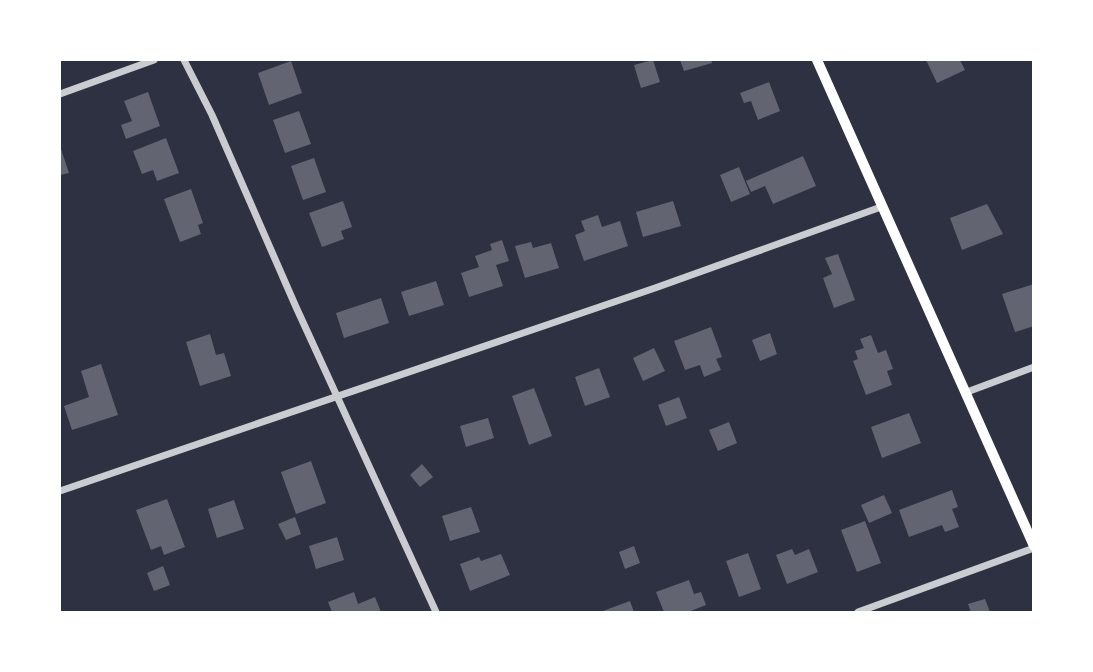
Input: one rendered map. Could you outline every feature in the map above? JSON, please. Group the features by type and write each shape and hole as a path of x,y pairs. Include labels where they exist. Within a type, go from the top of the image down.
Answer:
{"main road":[{"path":"817,60 1034,547"}],"street":[{"path":"60,94 154,60"},
{"path":"184,60 212,115 436,612"},
{"path":"60,491 655,288 881,207"},
{"path":"967,392 1034,367"},
{"path":"858,612 1034,547"}],"building":[{"path":"653,60 660,82 641,88 634,65"},
{"path":"680,60 711,60 712,63 684,71"},
{"path":"926,60 960,60 965,70 937,83"},
{"path":"291,61 302,93 269,105 258,73"},
{"path":"769,82 780,111 758,120 751,101 744,103 740,93"},
{"path":"148,92 160,126 126,139 121,125 132,121 124,101"},
{"path":"299,111 311,144 285,153 273,120"},
{"path":"166,138 179,173 157,181 153,170 142,174 133,151"},
{"path":"60,146 69,173 60,175"},
{"path":"803,156 816,186 773,204 765,186 751,192 746,181"},
{"path":"314,158 326,192 303,200 291,166"},
{"path":"739,167 750,194 731,202 720,175"},
{"path":"191,189 203,223 198,225 201,234 180,242 164,199"},
{"path":"343,201 352,227 341,231 344,239 322,247 309,213"},
{"path":"673,201 681,226 643,237 636,212"},
{"path":"987,204 1003,234 962,250 950,218"},
{"path":"598,215 602,227 620,221 628,246 584,261 575,235 585,231 581,221"},
{"path":"502,240 509,261 496,265 503,286 469,297 461,273 479,267 475,256 492,250 490,244"},
{"path":"531,242 533,248 551,243 559,268 525,278 515,246"},
{"path":"838,254 855,300 834,308 823,278 832,274 825,258"},
{"path":"436,281 444,305 409,316 401,292"},
{"path":"1034,284 1034,326 1015,332 1002,294"},
{"path":"381,298 389,323 344,338 336,313"},
{"path":"711,327 722,357 716,359 721,370 704,377 700,365 685,370 674,341"},
{"path":"770,333 777,354 760,361 752,340"},
{"path":"210,334 216,355 224,353 231,376 200,386 186,342"},
{"path":"871,335 878,353 886,350 893,369 887,371 892,385 866,395 853,361 858,359 855,351 864,348 860,339"},
{"path":"654,348 665,371 643,381 633,358"},
{"path":"101,364 118,415 72,430 64,406 89,397 81,371"},
{"path":"599,368 610,397 585,406 575,377"},
{"path":"534,388 552,436 529,445 512,396"},
{"path":"679,397 687,418 666,426 658,405"},
{"path":"909,413 921,443 882,458 871,427"},
{"path":"488,418 494,438 466,447 460,426"},
{"path":"729,422 737,443 718,451 709,430"},
{"path":"311,461 326,503 296,514 281,472"},
{"path":"422,464 433,477 420,487 410,475"},
{"path":"952,490 958,507 952,509 959,527 945,532 942,525 909,537 899,510"},
{"path":"884,495 892,513 869,523 861,505"},
{"path":"167,499 185,547 164,555 161,546 151,550 136,510"},
{"path":"234,500 244,529 217,538 208,509"},
{"path":"471,507 480,532 450,541 442,516"},
{"path":"295,517 301,534 286,540 278,524"},
{"path":"865,521 881,563 857,572 841,530"},
{"path":"337,537 344,560 316,569 309,546"},
{"path":"634,546 640,563 625,569 619,552"},
{"path":"792,549 795,555 809,549 818,572 787,584 776,555"},
{"path":"748,553 761,589 739,597 726,561"},
{"path":"501,554 510,575 470,591 460,564 479,557 481,561"},
{"path":"163,566 170,585 154,591 147,573"},
{"path":"689,580 694,594 701,592 706,605 688,612 664,612 656,592"},
{"path":"354,592 358,604 375,597 381,612 332,612 328,602"},
{"path":"985,599 990,612 971,612 968,604"},
{"path":"630,601 634,612 600,612"}]}
